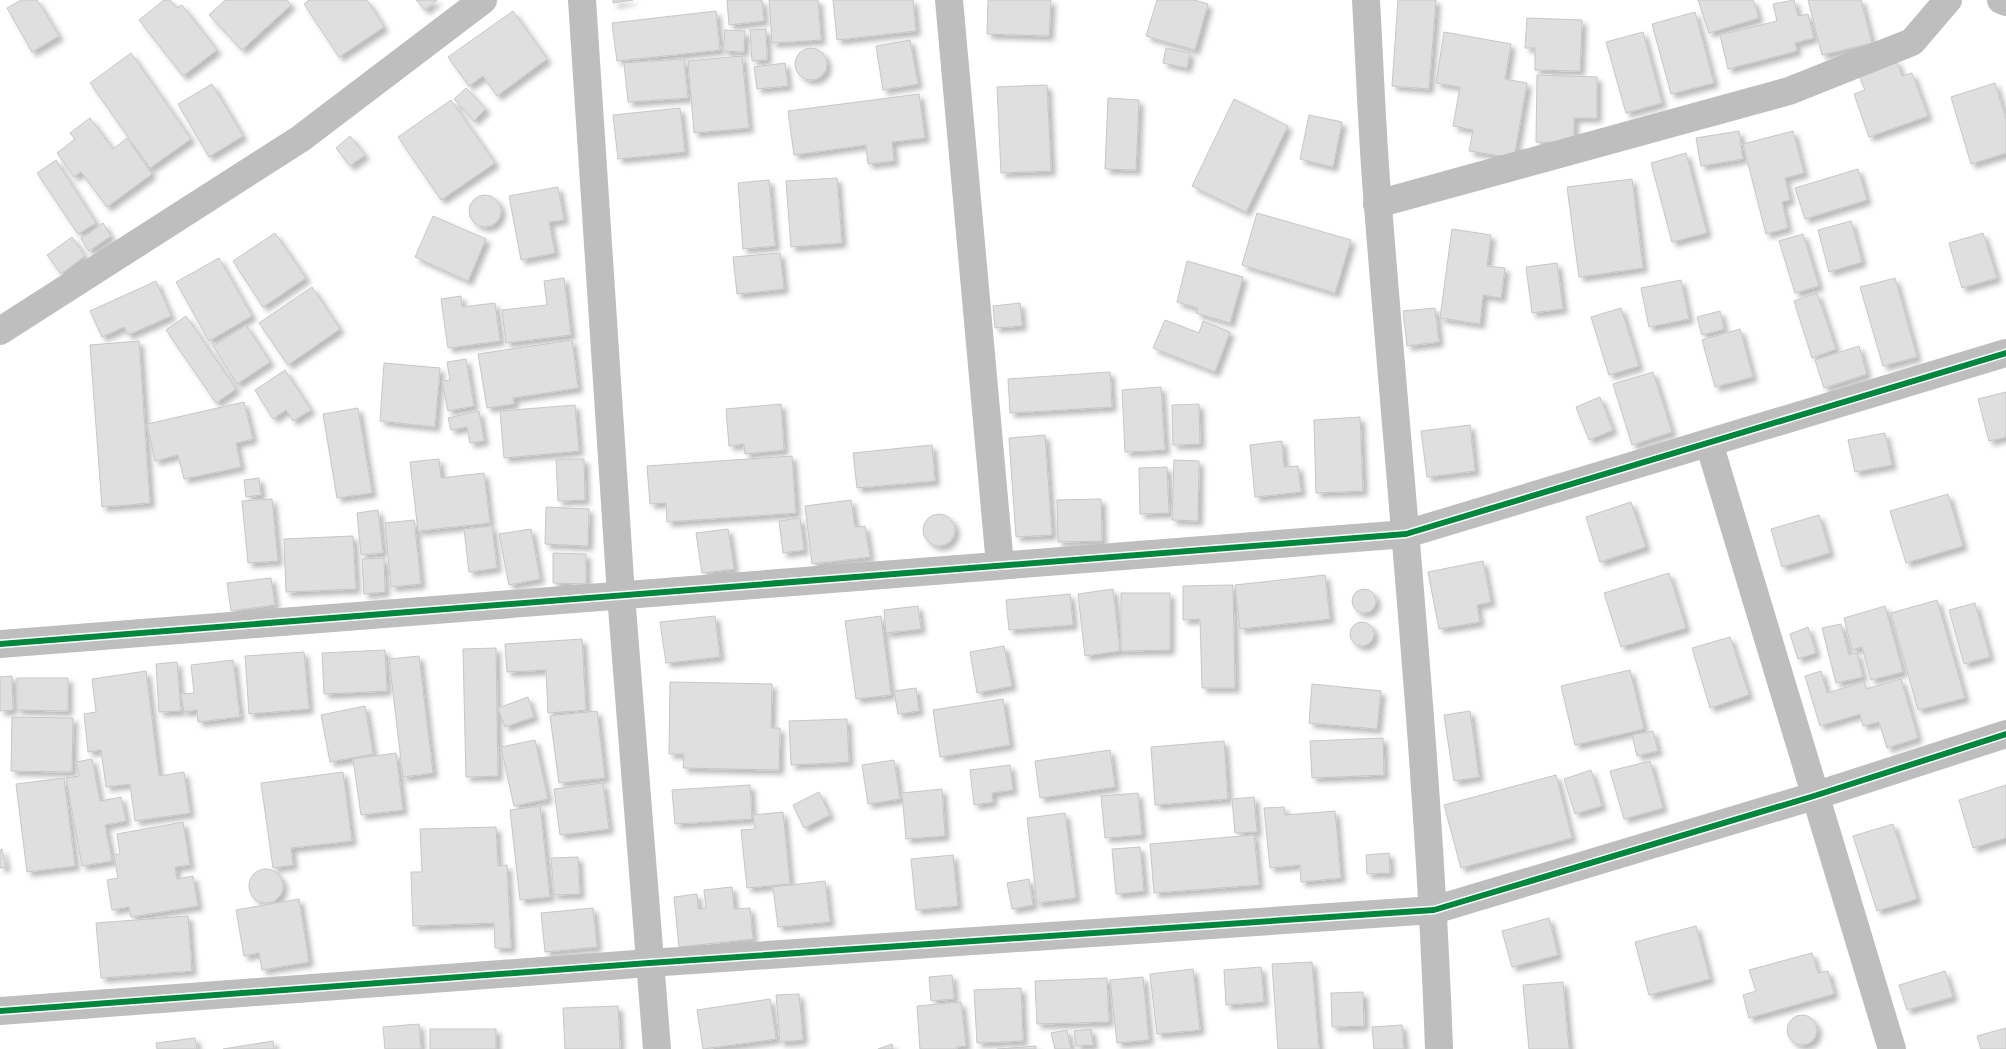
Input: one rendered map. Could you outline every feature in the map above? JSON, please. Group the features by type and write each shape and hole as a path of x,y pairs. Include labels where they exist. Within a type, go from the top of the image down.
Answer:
{"street":[{"path":"0,331 300,139 483,0"},
{"path":"582,0 621,595 657,1049"},
{"path":"948,0 1000,565"},
{"path":"1366,0 1378,204 1406,534 1434,910 1439,1049"},
{"path":"1378,204 1788,91 1912,42 1948,0"},
{"path":"2001,0 2006,2"},
{"path":"0,644 1406,534 2006,353"},
{"path":"1709,443 1814,796 1892,1049"},
{"path":"0,1011 649,963 1434,910 1814,796 2006,734"}],"building":[{"path":"21,0 37,0 59,36 32,52 7,8"},
{"path":"164,0 170,0 177,8 182,5 217,50 183,76 139,20"},
{"path":"225,0 287,0 291,5 242,50 209,15"},
{"path":"309,0 367,0 384,27 339,57 304,4"},
{"path":"416,0 437,0 425,10"},
{"path":"613,0 633,0 613,3"},
{"path":"727,0 762,0 764,21 729,25"},
{"path":"769,0 818,0 821,40 772,43"},
{"path":"833,0 913,0 916,31 837,40"},
{"path":"988,0 1051,0 1049,36 987,34"},
{"path":"1157,0 1194,0 1208,4 1195,50 1146,36"},
{"path":"1398,0 1436,0 1429,89 1392,86"},
{"path":"1698,0 1753,0 1759,18 1709,33"},
{"path":"1794,0 1798,16 1808,14 1814,38 1795,43 1797,51 1728,69 1720,35 1777,21 1773,4"},
{"path":"1808,0 1861,0 1872,43 1822,55"},
{"path":"513,11 547,59 497,96 483,76 469,86 448,57"},
{"path":"716,11 720,50 617,61 612,23"},
{"path":"1695,12 1714,83 1671,94 1652,24"},
{"path":"1527,18 1582,20 1580,71 1535,70 1535,48 1525,48"},
{"path":"766,29 767,60 752,61 750,30"},
{"path":"725,30 745,31 744,52 723,51"},
{"path":"1444,32 1511,44 1505,79 1527,83 1514,158 1469,151 1473,130 1453,126 1460,87 1436,83"},
{"path":"1643,32 1662,103 1626,113 1606,42"},
{"path":"910,40 918,84 883,90 876,46"},
{"path":"811,48 823,52 827,64 823,76 811,80 799,76 795,64 799,52"},
{"path":"1166,48 1190,53 1187,68 1163,63"},
{"path":"131,53 191,139 150,168 90,83"},
{"path":"742,56 749,128 694,133 688,61"},
{"path":"684,59 688,98 628,102 624,63"},
{"path":"1896,60 1902,76 1912,73 1928,116 1869,137 1854,94 1865,90 1858,73"},
{"path":"785,63 788,86 757,89 754,67"},
{"path":"1537,75 1597,77 1597,118 1574,118 1574,143 1536,142"},
{"path":"1995,83 2006,119 2006,153 1971,164 1951,97"},
{"path":"212,84 243,136 209,157 178,104"},
{"path":"1047,85 1051,171 1001,173 997,87"},
{"path":"466,88 486,109 474,121 454,99"},
{"path":"919,94 925,138 892,142 894,161 868,164 866,145 794,155 788,111"},
{"path":"1108,98 1139,100 1136,170 1105,169"},
{"path":"1234,99 1288,126 1246,212 1192,186"},
{"path":"451,100 495,163 441,200 398,137"},
{"path":"680,108 685,152 618,159 613,115"},
{"path":"1309,115 1342,122 1333,167 1300,159"},
{"path":"90,118 113,149 127,138 152,174 107,207 81,172 74,177 57,153 75,139 70,133"},
{"path":"1739,131 1743,159 1701,166 1696,138"},
{"path":"1793,131 1804,173 1785,178 1790,200 1782,202 1788,228 1766,234 1743,144"},
{"path":"350,136 365,155 350,166 336,148"},
{"path":"1686,153 1707,233 1672,242 1651,163"},
{"path":"56,160 96,223 78,234 37,173"},
{"path":"1858,169 1867,200 1805,219 1795,188"},
{"path":"837,178 842,243 791,247 786,181"},
{"path":"1632,179 1643,268 1579,277 1567,187"},
{"path":"769,180 775,246 743,249 738,183"},
{"path":"558,187 564,220 549,222 555,253 521,260 509,196"},
{"path":"485,195 497,199 501,211 497,223 485,227 473,223 469,211 473,199"},
{"path":"1257,213 1351,240 1335,293 1242,265"},
{"path":"433,216 486,239 468,281 415,257"},
{"path":"1851,221 1862,262 1829,272 1818,230"},
{"path":"103,223 111,236 89,251 81,239"},
{"path":"1452,229 1491,235 1487,266 1505,268 1501,298 1483,295 1480,324 1440,318"},
{"path":"275,233 306,278 263,307 233,261"},
{"path":"1983,233 1997,278 1962,288 1949,243"},
{"path":"1803,234 1819,286 1795,293 1779,241"},
{"path":"72,237 85,256 61,274 47,255"},
{"path":"780,253 784,289 737,294 733,257"},
{"path":"219,258 252,316 209,341 176,282"},
{"path":"1187,261 1243,277 1230,323 1196,313 1198,308 1177,302"},
{"path":"1557,263 1563,309 1532,313 1526,267"},
{"path":"564,278 571,335 506,343 502,310 547,305 544,281"},
{"path":"1895,278 1917,357 1883,366 1860,287"},
{"path":"1681,280 1689,319 1649,327 1641,288"},
{"path":"156,281 171,316 128,335 124,327 102,337 90,311"},
{"path":"312,287 340,329 288,365 259,323"},
{"path":"1817,293 1836,349 1812,358 1794,301"},
{"path":"461,296 462,307 495,303 500,341 448,348 441,299"},
{"path":"1020,303 1022,326 995,328 993,306"},
{"path":"1435,308 1439,342 1407,346 1403,311"},
{"path":"1621,308 1639,366 1609,375 1591,317"},
{"path":"1720,311 1724,329 1702,335 1697,317"},
{"path":"186,316 236,389 216,403 166,330"},
{"path":"1165,320 1199,333 1203,321 1230,332 1215,372 1153,348"},
{"path":"246,325 270,362 237,384 213,346"},
{"path":"1740,329 1753,377 1715,387 1702,340"},
{"path":"572,340 578,388 513,398 514,404 487,408 478,354"},
{"path":"139,341 150,503 102,507 90,345"},
{"path":"1859,346 1867,374 1824,388 1815,360"},
{"path":"466,359 474,406 448,411 442,381 450,380 447,362"},
{"path":"384,363 440,368 435,427 380,421"},
{"path":"285,370 311,410 293,421 286,410 273,419 255,390"},
{"path":"1110,372 1112,407 1010,413 1008,379"},
{"path":"1653,372 1672,432 1632,445 1613,384"},
{"path":"1161,387 1165,450 1125,452 1122,390"},
{"path":"2006,392 2006,437 1989,441 1978,399"},
{"path":"1600,397 1613,430 1589,440 1576,407"},
{"path":"244,402 253,439 236,443 241,467 184,479 178,455 155,461 147,424"},
{"path":"781,404 784,450 745,454 744,444 729,446 726,409"},
{"path":"1199,404 1200,444 1173,445 1172,405"},
{"path":"575,405 579,451 504,458 500,411"},
{"path":"358,408 372,493 337,498 323,414"},
{"path":"479,411 484,441 470,443 467,427 451,430 448,418"},
{"path":"1360,417 1363,491 1316,493 1314,420"},
{"path":"1470,425 1475,471 1427,477 1421,431"},
{"path":"1885,433 1892,465 1855,472 1848,440"},
{"path":"1045,435 1052,535 1016,537 1009,438"},
{"path":"1282,441 1284,467 1298,466 1301,492 1255,497 1250,445"},
{"path":"932,445 935,481 857,488 853,453"},
{"path":"792,456 796,513 667,522 666,503 650,504 647,466"},
{"path":"439,459 441,478 484,473 490,523 418,531 410,462"},
{"path":"556,459 584,459 585,500 558,501"},
{"path":"1174,460 1199,461 1198,521 1172,520"},
{"path":"1167,467 1169,513 1140,514 1139,468"},
{"path":"259,478 261,495 246,497 244,480"},
{"path":"1948,494 1963,546 1906,563 1890,511"},
{"path":"272,499 278,561 248,563 242,501"},
{"path":"1101,499 1102,541 1058,542 1057,500"},
{"path":"851,500 855,527 865,526 870,557 812,564 805,506"},
{"path":"1631,502 1646,547 1600,562 1586,517"},
{"path":"546,507 589,509 588,546 545,544"},
{"path":"378,510 383,553 361,555 357,513"},
{"path":"939,514 945,515 950,519 954,524 954,536 950,541 945,545 939,546 933,545 928,541 924,536 923,530 924,524 928,519 933,515"},
{"path":"1819,515 1830,553 1782,567 1771,529"},
{"path":"800,518 804,550 783,553 779,521"},
{"path":"414,520 421,584 391,587 385,523"},
{"path":"492,526 497,568 469,572 464,529"},
{"path":"531,529 540,579 509,585 499,534"},
{"path":"728,529 734,569 702,573 696,533"},
{"path":"353,536 356,589 286,592 284,539"},
{"path":"553,553 586,554 586,584 553,583"},
{"path":"384,558 385,592 364,594 362,559"},
{"path":"1483,561 1491,602 1477,605 1480,622 1439,629 1428,572"},
{"path":"1669,573 1686,628 1621,647 1604,593"},
{"path":"1325,575 1330,619 1240,629 1235,585"},
{"path":"271,578 275,605 231,611 227,583"},
{"path":"1233,585 1235,688 1202,688 1200,619 1183,620 1183,586"},
{"path":"1113,589 1120,651 1085,656 1078,594"},
{"path":"1364,589 1369,590 1375,596 1375,606 1369,612 1364,613 1359,612 1353,606 1352,601 1353,596 1359,590"},
{"path":"1121,593 1170,593 1170,650 1121,651"},
{"path":"1070,594 1073,625 1009,630 1006,600"},
{"path":"1937,600 1965,698 1918,710 1891,613"},
{"path":"1975,603 1990,657 1964,664 1949,610"},
{"path":"918,606 921,629 886,633 884,610"},
{"path":"1885,606 1903,672 1871,680 1862,647 1852,650 1844,618"},
{"path":"715,616 720,657 666,663 660,622"},
{"path":"881,616 891,695 856,699 845,621"},
{"path":"1362,622 1367,623 1373,629 1373,639 1367,645 1362,646 1357,645 1351,639 1350,634 1351,629 1357,623"},
{"path":"1841,624 1849,655 1857,653 1863,677 1836,683 1822,628"},
{"path":"1808,627 1816,653 1798,659 1790,634"},
{"path":"1730,637 1749,695 1710,708 1692,648"},
{"path":"582,639 586,710 548,713 546,670 507,672 505,644"},
{"path":"1004,646 1012,686 977,693 970,652"},
{"path":"496,648 498,776 466,777 463,649"},
{"path":"385,650 387,691 324,694 322,653"},
{"path":"304,652 309,709 249,714 245,656"},
{"path":"419,656 433,773 403,777 389,659"},
{"path":"233,660 240,717 198,722 197,710 184,712 181,694 194,693 191,665"},
{"path":"177,662 181,711 159,712 156,664"},
{"path":"1630,670 1644,729 1575,745 1561,686"},
{"path":"146,671 159,776 184,772 190,813 135,821 130,784 106,787 101,750 88,752 84,714 96,712 92,679"},
{"path":"1821,671 1827,693 1864,682 1866,689 1901,679 1918,738 1887,748 1879,722 1863,726 1860,714 1820,726 1805,676"},
{"path":"12,676 13,710 0,711 0,677"},
{"path":"17,678 68,678 68,711 17,710"},
{"path":"670,682 772,684 771,728 780,728 779,770 683,768 684,754 669,754"},
{"path":"1312,684 1381,691 1377,729 1309,723"},
{"path":"916,688 919,711 898,714 894,691"},
{"path":"528,697 534,717 505,727 498,708"},
{"path":"1003,699 1010,745 940,757 933,710"},
{"path":"365,706 373,754 330,762 321,715"},
{"path":"597,711 605,778 559,783 550,716"},
{"path":"1470,711 1479,777 1454,781 1444,715"},
{"path":"12,717 73,718 72,772 11,771"},
{"path":"847,719 849,762 791,765 789,721"},
{"path":"1653,731 1658,751 1637,756 1632,735"},
{"path":"1383,738 1384,775 1312,778 1310,741"},
{"path":"535,740 548,799 514,806 501,747"},
{"path":"1224,741 1228,799 1155,805 1151,747"},
{"path":"1110,750 1115,787 1040,798 1035,761"},
{"path":"396,753 403,810 361,815 353,759"},
{"path":"92,759 100,801 121,797 126,821 105,825 112,861 82,866 66,778 79,776 76,762"},
{"path":"894,760 900,799 868,804 862,765"},
{"path":"1650,761 1663,808 1624,819 1610,771"},
{"path":"1010,765 1013,790 992,793 993,802 974,805 970,770"},
{"path":"1591,770 1602,806 1575,814 1564,779"},
{"path":"343,772 352,841 291,848 293,865 273,868 261,783"},
{"path":"1556,775 1572,838 1461,868 1444,805"},
{"path":"64,778 75,866 27,872 16,784"},
{"path":"603,783 609,829 560,835 554,789"},
{"path":"750,785 752,819 675,824 672,790"},
{"path":"2006,785 2006,838 1973,848 1959,800"},
{"path":"942,789 945,836 906,839 902,793"},
{"path":"819,792 830,815 804,828 793,805"},
{"path":"1138,793 1142,835 1105,838 1101,796"},
{"path":"1254,797 1257,832 1235,833 1232,799"},
{"path":"540,806 550,897 520,900 510,810"},
{"path":"1284,807 1285,815 1335,811 1341,878 1301,882 1300,865 1270,868 1264,808"},
{"path":"783,812 790,884 747,888 741,830 755,829 753,815"},
{"path":"1065,813 1076,898 1037,903 1027,818"},
{"path":"183,822 190,865 175,867 177,879 193,876 198,906 131,917 129,907 112,910 107,880 118,878 114,855 120,854 117,834"},
{"path":"1893,824 1917,899 1877,911 1853,836"},
{"path":"496,827 498,866 507,865 511,948 495,948 494,923 413,926 411,872 422,872 420,829"},
{"path":"1254,835 1259,885 1154,893 1150,844"},
{"path":"1140,847 1144,891 1116,894 1112,849"},
{"path":"2,849 6,867 0,868 0,850"},
{"path":"1389,853 1390,873 1367,874 1366,855"},
{"path":"953,855 958,906 916,910 911,859"},
{"path":"578,857 580,894 554,895 551,858"},
{"path":"266,869 278,874 283,886 278,898 266,903 254,898 249,886 254,874"},
{"path":"1029,879 1033,905 1012,909 1007,883"},
{"path":"825,881 830,922 778,927 773,887"},
{"path":"732,887 734,909 750,908 753,939 679,947 674,897 697,894 698,909 706,908 704,890"},
{"path":"299,899 309,962 262,970 259,953 244,956 236,910"},
{"path":"593,908 597,947 545,952 541,913"},
{"path":"188,916 192,971 101,978 96,923"},
{"path":"1549,918 1558,955 1512,967 1502,931"},
{"path":"1696,926 1710,979 1649,995 1635,942"},
{"path":"1812,953 1818,973 1828,971 1834,994 1749,1018 1743,995 1756,991 1749,970"},
{"path":"1312,962 1319,1049 1278,1049 1272,964"},
{"path":"1261,967 1264,1002 1226,1005 1224,970"},
{"path":"1193,969 1200,1030 1157,1034 1150,974"},
{"path":"1945,971 1953,997 1907,1010 1899,985"},
{"path":"952,975 954,999 931,1001 929,977"},
{"path":"1143,977 1149,1040 1117,1043 1110,980"},
{"path":"1107,978 1109,1022 1037,1024 1035,981"},
{"path":"1563,982 1569,1049 1529,1049 1523,985"},
{"path":"1021,988 1023,1041 977,1043 974,990"},
{"path":"1363,992 1364,1026 1332,1027 1331,993"},
{"path":"799,994 803,1040 780,1042 776,995"},
{"path":"770,999 776,1039 703,1049 697,1010"},
{"path":"961,1002 966,1046 956,1047 957,1049 920,1049 917,1006"},
{"path":"618,1006 620,1049 565,1049 563,1008"},
{"path":"1802,1015 1812,1020 1817,1030 1812,1040 1802,1045 1792,1040 1787,1030 1792,1020"},
{"path":"419,1024 421,1049 385,1049 383,1027"},
{"path":"1402,1025 1404,1049 1374,1049 1372,1027"},
{"path":"2006,1028 2006,1049 1981,1049 1977,1036"},
{"path":"430,1029 496,1029 496,1049 430,1049"},
{"path":"1091,1029 1093,1045 1076,1046 1074,1031"},
{"path":"1067,1030 1071,1049 1055,1049 1051,1033"},
{"path":"195,1038 197,1049 157,1049 156,1043"},
{"path":"273,1041 274,1049 223,1049"},
{"path":"892,1044 893,1049 878,1049"},
{"path":"1036,1046 1036,1049 997,1049"}],"cycle path":[{"path":"0,644 1406,534 2006,353"},
{"path":"0,1011 649,963 1434,910 1814,796 2006,734"}]}
